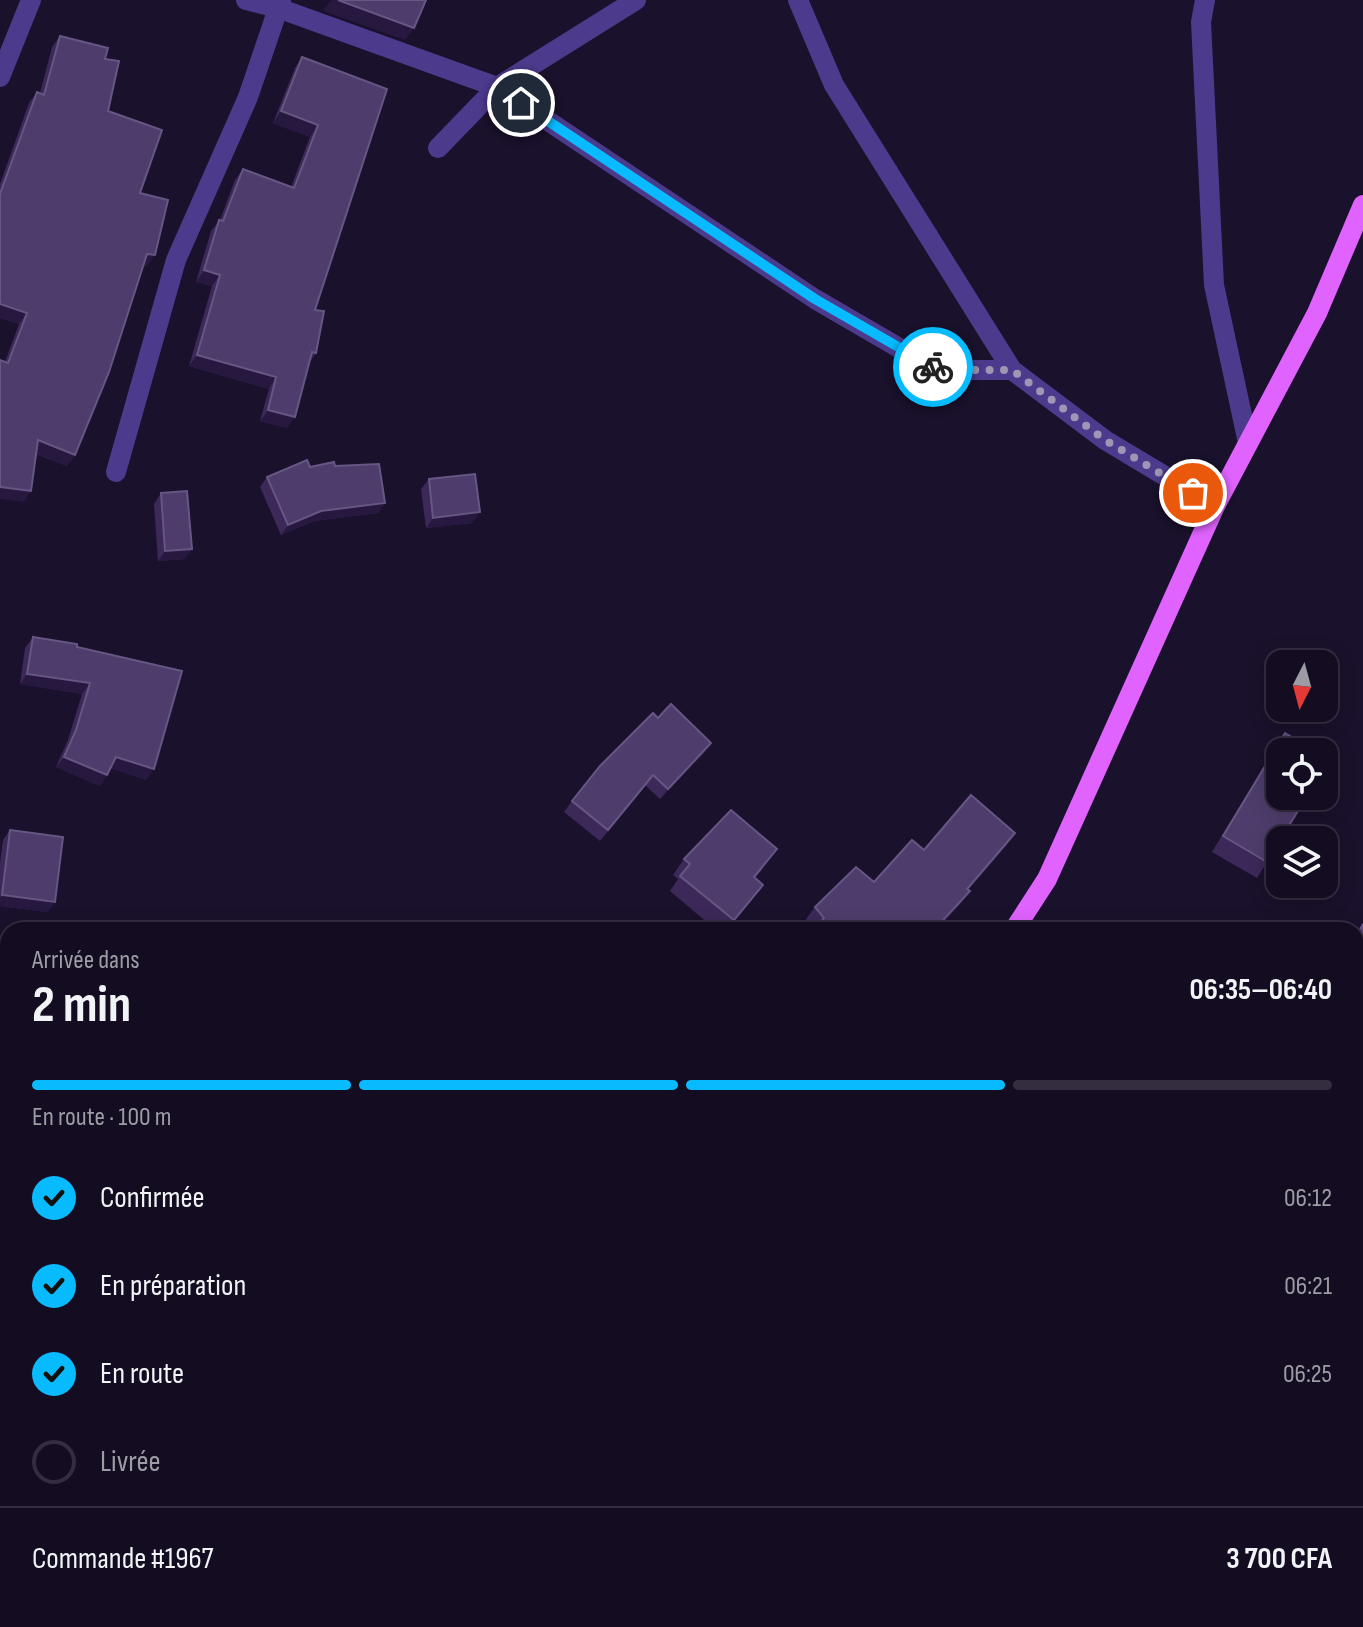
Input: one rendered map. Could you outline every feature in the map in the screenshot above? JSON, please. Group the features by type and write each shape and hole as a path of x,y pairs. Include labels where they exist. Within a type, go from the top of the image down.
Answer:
{"main road":[{"path":"1019,922 1047,879 1215,506 1317,313 1363,205"}],"street":[{"path":"0,77 31,0"},
{"path":"246,0 279,4 497,87 815,299 937,370 1012,370"},
{"path":"438,148 497,87 636,0"},
{"path":"798,0 834,85 1012,370 1105,440 1215,506"},
{"path":"1205,0 1201,22 1214,285 1248,443"},
{"path":"116,472 176,260 248,97 279,4"}],"building":[{"path":"338,0 426,0 414,28"},
{"path":"60,36 108,48 105,59 119,61 108,111 162,130 140,193 168,200 155,255 147,254 109,372 75,455 38,440 31,491 0,487 0,360 8,363 27,313 0,304 0,194 37,92 44,95"},
{"path":"302,57 387,89 315,310 324,311 316,353 312,352 295,417 268,410 276,377 197,355 220,275 204,270 219,220 223,221 243,169 294,188 318,125 281,111"},
{"path":"307,460 310,467 334,462 335,466 379,464 385,503 321,511 288,525 267,477"},
{"path":"475,474 480,512 433,518 429,479"},
{"path":"187,491 192,549 165,551 161,493"},
{"path":"33,637 77,644 77,647 182,671 154,769 116,757 107,775 64,757 90,683 27,674"},
{"path":"671,704 711,743 668,789 653,775 608,830 572,801 600,766 653,713 658,718"},
{"path":"1266,765 1266,810 1299,810 1289,826 1266,826 1266,861 1223,836"},
{"path":"971,795 1015,833 941,922 821,922 824,918 815,907 856,867 874,882 912,840 924,850"},
{"path":"731,810 777,849 754,877 763,885 734,920 680,876 690,864 684,859"},
{"path":"10,830 63,837 55,902 2,895"}],"way so far":[{"path":"933,367 937,370 1012,370 1105,440 1193,493"}],"route":[{"path":"521,103 815,299 933,367"}]}
